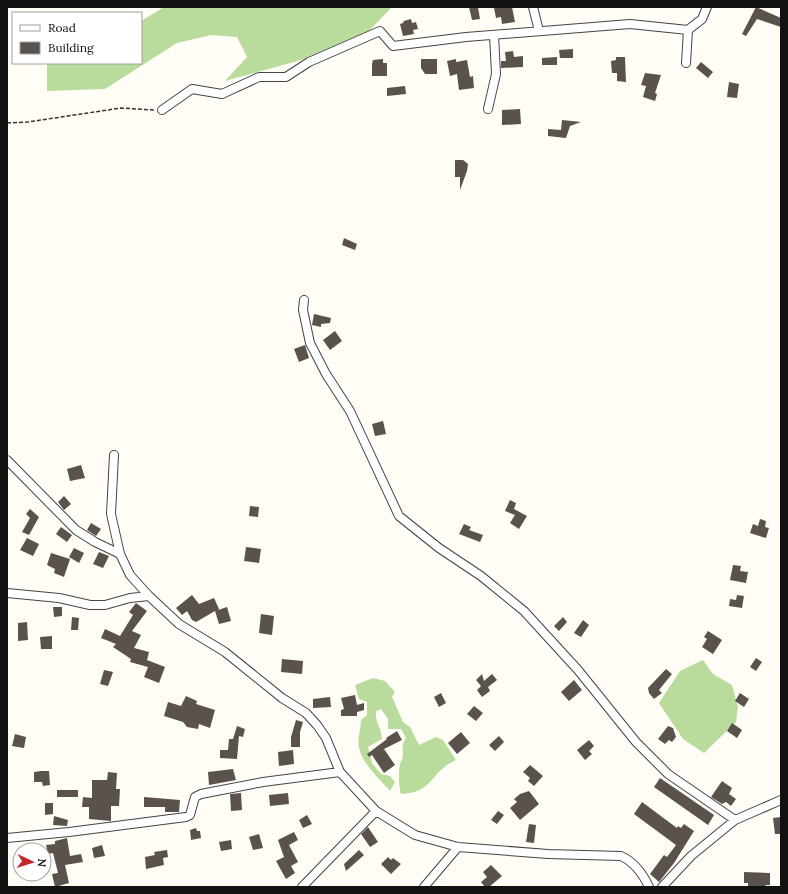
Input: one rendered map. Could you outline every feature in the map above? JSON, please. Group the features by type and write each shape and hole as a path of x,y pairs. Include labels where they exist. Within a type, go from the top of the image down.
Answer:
{"street":[{"path":"534,7 539,31"},
{"path":"162,110 192,89 222,94 259,77 286,77 309,62 380,30 393,46 466,37 630,24 688,30 702,19 707,7"},
{"path":"686,63 688,30"},
{"path":"488,109 496,74 494,35"},
{"path":"304,300 303,310 310,343 326,374 350,411 399,516 439,548 481,576 524,611 578,670 636,742 657,763 684,786 735,820"},
{"path":"114,455 111,514 120,554 130,575 149,596 180,624 224,652 282,698 306,714 317,725 326,738 340,772 376,811 415,835 458,847 548,854 621,856 633,864 649,887"},
{"path":"7,460 76,530 95,542 120,554"},
{"path":"7,593 59,598 90,605 105,605 130,598 149,596"},
{"path":"7,838 186,817 190,815 195,796 201,794 263,782 340,772"},
{"path":"662,887 690,856 735,820 781,800"},
{"path":"302,887 376,811"},
{"path":"424,887 458,847"}],"path":[{"path":"7,123 28,122 121,108 162,110"}],"green space":[{"path":"164,7 390,7 390,9 370,30 301,60 225,81 247,57 237,37 211,35 177,43 105,89 47,91 47,64 142,64 142,20"},
{"path":"703,660 713,674 732,685 738,707 736,722 704,753 683,739 659,703 680,671"},
{"path":"373,678 385,681 395,692 392,697 403,722 410,727 419,745 436,737 443,740 456,760 441,770 426,786 420,790 412,793 401,794 399,772 403,757 404,740 406,738 401,729 388,729 388,719 381,709 376,711 376,715 382,739 368,747 372,763 381,774 390,776 395,782 390,791 368,766 361,754 359,748 359,738 361,720 367,715 367,702 359,699 355,685"}],"building":[{"path":"469,7 478,7 480,19 472,20"},
{"path":"512,7 515,22 502,24 501,17 496,18 494,8"},
{"path":"756,7 781,18 781,27 757,19 746,36 742,34"},
{"path":"411,19 412,23 416,22 418,29 413,30 414,34 403,36 400,24"},
{"path":"573,49 573,58 560,58 559,50"},
{"path":"513,51 514,57 523,56 523,67 501,68 501,61 506,61 505,52"},
{"path":"557,57 557,65 542,65 542,58"},
{"path":"616,57 625,57 626,82 617,81 617,73 612,73 611,61 616,60"},
{"path":"383,59 383,63 387,63 387,76 372,76 373,60"},
{"path":"421,59 437,59 437,74 425,74 421,68"},
{"path":"456,59 456,62 467,60 470,77 473,76 474,88 459,90 457,74 450,76 447,61"},
{"path":"701,62 713,72 708,78 696,68"},
{"path":"645,73 661,75 655,93 657,94 655,101 643,97 646,86 641,85"},
{"path":"729,82 739,84 737,98 727,97"},
{"path":"405,86 406,94 387,96 387,88"},
{"path":"520,109 521,124 502,125 502,110"},
{"path":"562,120 581,122 570,126 566,138 548,136 548,129 561,130"},
{"path":"455,160 463,160 468,164 460,190 460,177 455,177"},
{"path":"344,238 357,244 355,250 342,245"},
{"path":"314,314 331,318 330,323 321,324 321,327 312,325"},
{"path":"335,331 342,341 330,350 323,340"},
{"path":"305,345 309,358 299,362 294,349"},
{"path":"383,421 386,434 375,436 372,424"},
{"path":"81,465 85,478 70,481 67,469"},
{"path":"64,496 71,504 64,510 58,502"},
{"path":"510,500 516,503 514,509 527,516 519,529 510,523 515,515 505,511"},
{"path":"250,506 259,507 258,517 249,516"},
{"path":"30,509 39,517 29,535 22,532 30,518 26,514"},
{"path":"760,519 766,521 765,527 769,528 766,538 750,533 753,524 758,526"},
{"path":"91,523 101,529 96,536 87,530"},
{"path":"464,524 471,527 469,530 483,535 480,542 459,534"},
{"path":"61,527 72,535 67,542 56,534"},
{"path":"27,538 39,544 33,556 20,550"},
{"path":"246,547 261,549 259,563 244,561"},
{"path":"74,548 84,553 79,563 69,557"},
{"path":"99,552 109,556 103,568 93,564"},
{"path":"51,553 70,559 64,577 54,573 55,569 47,565"},
{"path":"733,565 741,566 740,571 748,572 746,583 730,580"},
{"path":"192,595 199,604 214,598 219,609 218,610 227,607 231,621 219,624 215,611 196,622 192,620 187,611 182,615 176,608"},
{"path":"737,595 744,596 742,608 729,606 730,599 736,600"},
{"path":"136,603 147,611 132,631 141,635 134,648 149,652 147,660 165,667 159,683 144,677 148,667 130,662 131,659 113,647 116,644 101,638 105,629 120,636 133,615 129,612"},
{"path":"53,607 62,607 62,616 54,617"},
{"path":"261,614 274,616 272,635 259,633"},
{"path":"72,617 79,618 78,630 71,630"},
{"path":"563,617 567,622 559,631 554,626"},
{"path":"583,620 589,625 581,637 574,633"},
{"path":"27,622 28,640 18,641 18,623"},
{"path":"708,631 722,640 713,654 702,647 707,639 704,637"},
{"path":"52,636 52,649 41,649 40,637"},
{"path":"756,658 762,662 756,671 750,667"},
{"path":"282,659 303,661 302,674 281,672"},
{"path":"666,669 672,674 659,690 662,693 654,699 649,693 648,688"},
{"path":"104,670 113,672 108,686 100,684"},
{"path":"482,674 484,681 492,674 497,680 488,687 490,691 482,697 477,690 481,686 476,680"},
{"path":"574,680 582,690 569,701 561,692"},
{"path":"441,693 446,703 439,707 434,697"},
{"path":"740,693 749,699 744,707 735,701"},
{"path":"355,695 357,705 364,703 364,710 357,712 357,716 341,716 341,710 344,709 341,698"},
{"path":"186,696 197,701 196,704 215,710 210,728 199,724 198,729 187,727 183,722 164,716 168,702 181,706"},
{"path":"330,697 331,707 313,708 313,699"},
{"path":"474,706 483,713 476,721 467,714"},
{"path":"296,720 303,722 300,732 300,747 291,747 291,737"},
{"path":"732,723 742,730 737,738 727,731"},
{"path":"237,726 245,729 243,737 239,736 237,759 220,758 220,750 228,750 229,739 233,739"},
{"path":"668,726 673,728 676,737 672,742 669,740 665,744 658,739"},
{"path":"397,731 402,740 384,749 395,765 384,773 372,755 369,757 367,754"},
{"path":"461,732 470,743 457,754 448,743"},
{"path":"15,734 26,737 24,748 12,746"},
{"path":"499,736 504,742 495,751 489,745"},
{"path":"589,740 594,746 589,751 592,754 585,760 577,750"},
{"path":"293,750 294,764 279,766 278,752"},
{"path":"530,765 543,776 534,786 528,781 530,778 523,772"},
{"path":"233,769 236,780 209,785 208,772"},
{"path":"49,771 50,785 43,786 42,782 34,782 34,772"},
{"path":"108,772 117,773 116,789 120,789 119,806 111,806 111,821 89,819 89,807 82,807 83,797 92,798 92,780 107,780"},
{"path":"660,778 714,815 708,825 654,787"},
{"path":"722,781 732,788 729,794 736,799 731,806 726,802 722,804 711,797"},
{"path":"57,790 78,790 78,797 57,797"},
{"path":"529,791 539,804 520,820 510,808 517,802 514,799 520,794"},
{"path":"241,793 242,810 231,811 230,794"},
{"path":"288,793 289,804 270,806 269,795"},
{"path":"144,797 180,800 179,812 165,812 165,807 144,807"},
{"path":"642,802 677,828 678,826 681,828 684,824 694,831 674,863 659,882 650,874 664,855 667,857 676,845 634,814"},
{"path":"45,803 53,803 53,814 45,815"},
{"path":"498,811 504,815 497,824 491,820"},
{"path":"307,815 312,824 303,828 299,820"},
{"path":"54,816 68,820 67,826 53,825"},
{"path":"781,817 781,834 775,834 773,818"},
{"path":"529,824 536,825 534,843 526,842"},
{"path":"368,827 378,842 370,847 361,834"},
{"path":"196,828 197,831 200,831 201,838 191,840 190,830"},
{"path":"294,832 298,840 289,845 298,862 291,866 295,873 286,879 276,861 284,857 278,840"},
{"path":"259,834 263,848 253,850 249,837"},
{"path":"67,838 70,856 81,854 83,862 65,865 69,883 55,887 52,874 58,873 52,853 52,844 55,844 55,841"},
{"path":"231,840 232,849 221,851 219,842"},
{"path":"102,845 105,856 94,858 92,848"},
{"path":"167,850 168,857 163,858 164,865 146,869 145,857 155,855 154,852"},
{"path":"359,850 364,855 346,871 344,864"},
{"path":"388,857 391,860 393,858 401,864 391,874 381,864"},
{"path":"491,865 502,876 489,887 485,887 481,882 487,877 483,872"},
{"path":"744,872 770,873 770,885 766,885 765,887 748,887 748,883 744,883"}]}
